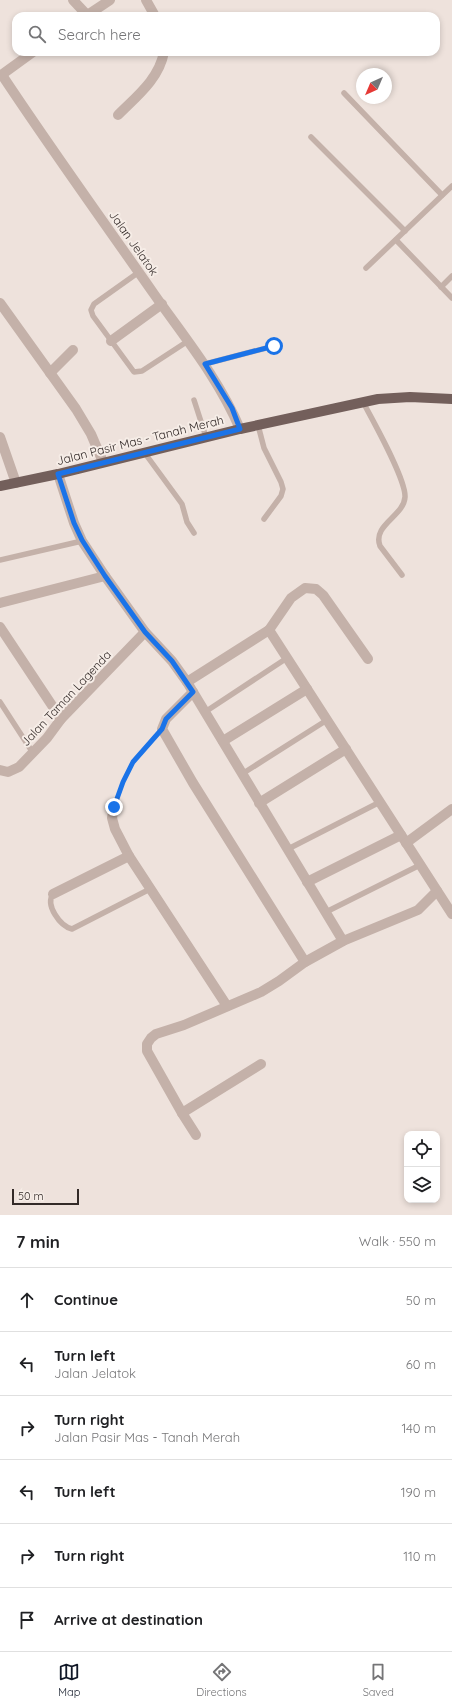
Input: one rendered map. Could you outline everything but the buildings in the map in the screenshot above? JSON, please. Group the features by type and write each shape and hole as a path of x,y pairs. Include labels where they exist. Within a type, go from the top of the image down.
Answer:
{"main road":[{"name":"Jalan Pasir Mas - Tanah Merah","path":"0,486 58,474 240,429 364,402 410,397 452,399"}],"street":[{"path":"73,0 83,12"},
{"path":"92,12 110,0"},
{"path":"146,0 153,12"},
{"path":"1,76 28,56"},
{"path":"118,115 157,73 162,63 163,56"},
{"name":"Jalan Jelatok","path":"1,76 205,364 232,408 240,429"},
{"path":"0,303 76,408 91,434 103,462"},
{"path":"111,341 162,304"},
{"path":"50,373 74,350"},
{"path":"0,437 16,483"},
{"path":"58,474 74,523 82,540 105,576 145,632 172,661 187,682 343,940"},
{"path":"0,603 105,576"},
{"path":"187,682 269,630 291,598 305,588 316,589 322,595 368,659"},
{"path":"0,627 62,719"},
{"path":"269,630 452,914"},
{"name":"Jalan Taman Lagenda","path":"0,770 13,771 18,768 47,738 62,719 145,632"},
{"path":"223,742 307,689"},
{"path":"193,692 166,719 162,729 193,783 305,962"},
{"path":"259,802 346,749"},
{"path":"114,807 112,818 115,829 129,856 227,1006"},
{"path":"307,882 404,839 452,809"},
{"path":"53,894 129,856"},
{"path":"196,1135 147,1051 147,1044 151,1038 156,1034 184,1025 267,988 305,962 343,940 418,910 437,891"},
{"path":"182,1113 261,1064"}],"lane":[{"path":"344,93 442,195"},
{"path":"311,138 405,231"},
{"path":"366,268 452,186"},
{"path":"396,240 452,298"},
{"path":"139,272 94,304 92,307 93,316 131,368 138,373 188,341"},
{"path":"441,287 452,276"},
{"path":"205,364 274,346"},
{"path":"194,400 206,437"},
{"path":"364,402 399,472 404,487 404,505 384,527 378,541 402,575"},
{"path":"258,425 264,448 281,482 282,489 281,496 264,519"},
{"path":"144,452 182,504 188,522 194,533"},
{"path":"0,560 82,540"},
{"path":"205,712 287,658"},
{"path":"0,702 33,752"},
{"path":"242,774 327,720"},
{"path":"288,849 380,802"},
{"path":"326,912 420,865"},
{"path":"53,894 50,904 61,923 72,929 150,889"}],"path":[{"path":"114,807 123,782 133,762 162,729"}],"route":[{"path":"114,807 123,782 133,762 162,729 166,719 193,692 172,661 145,632 105,576 82,540 74,523 58,474 240,429 232,408 205,364 274,346"}]}
